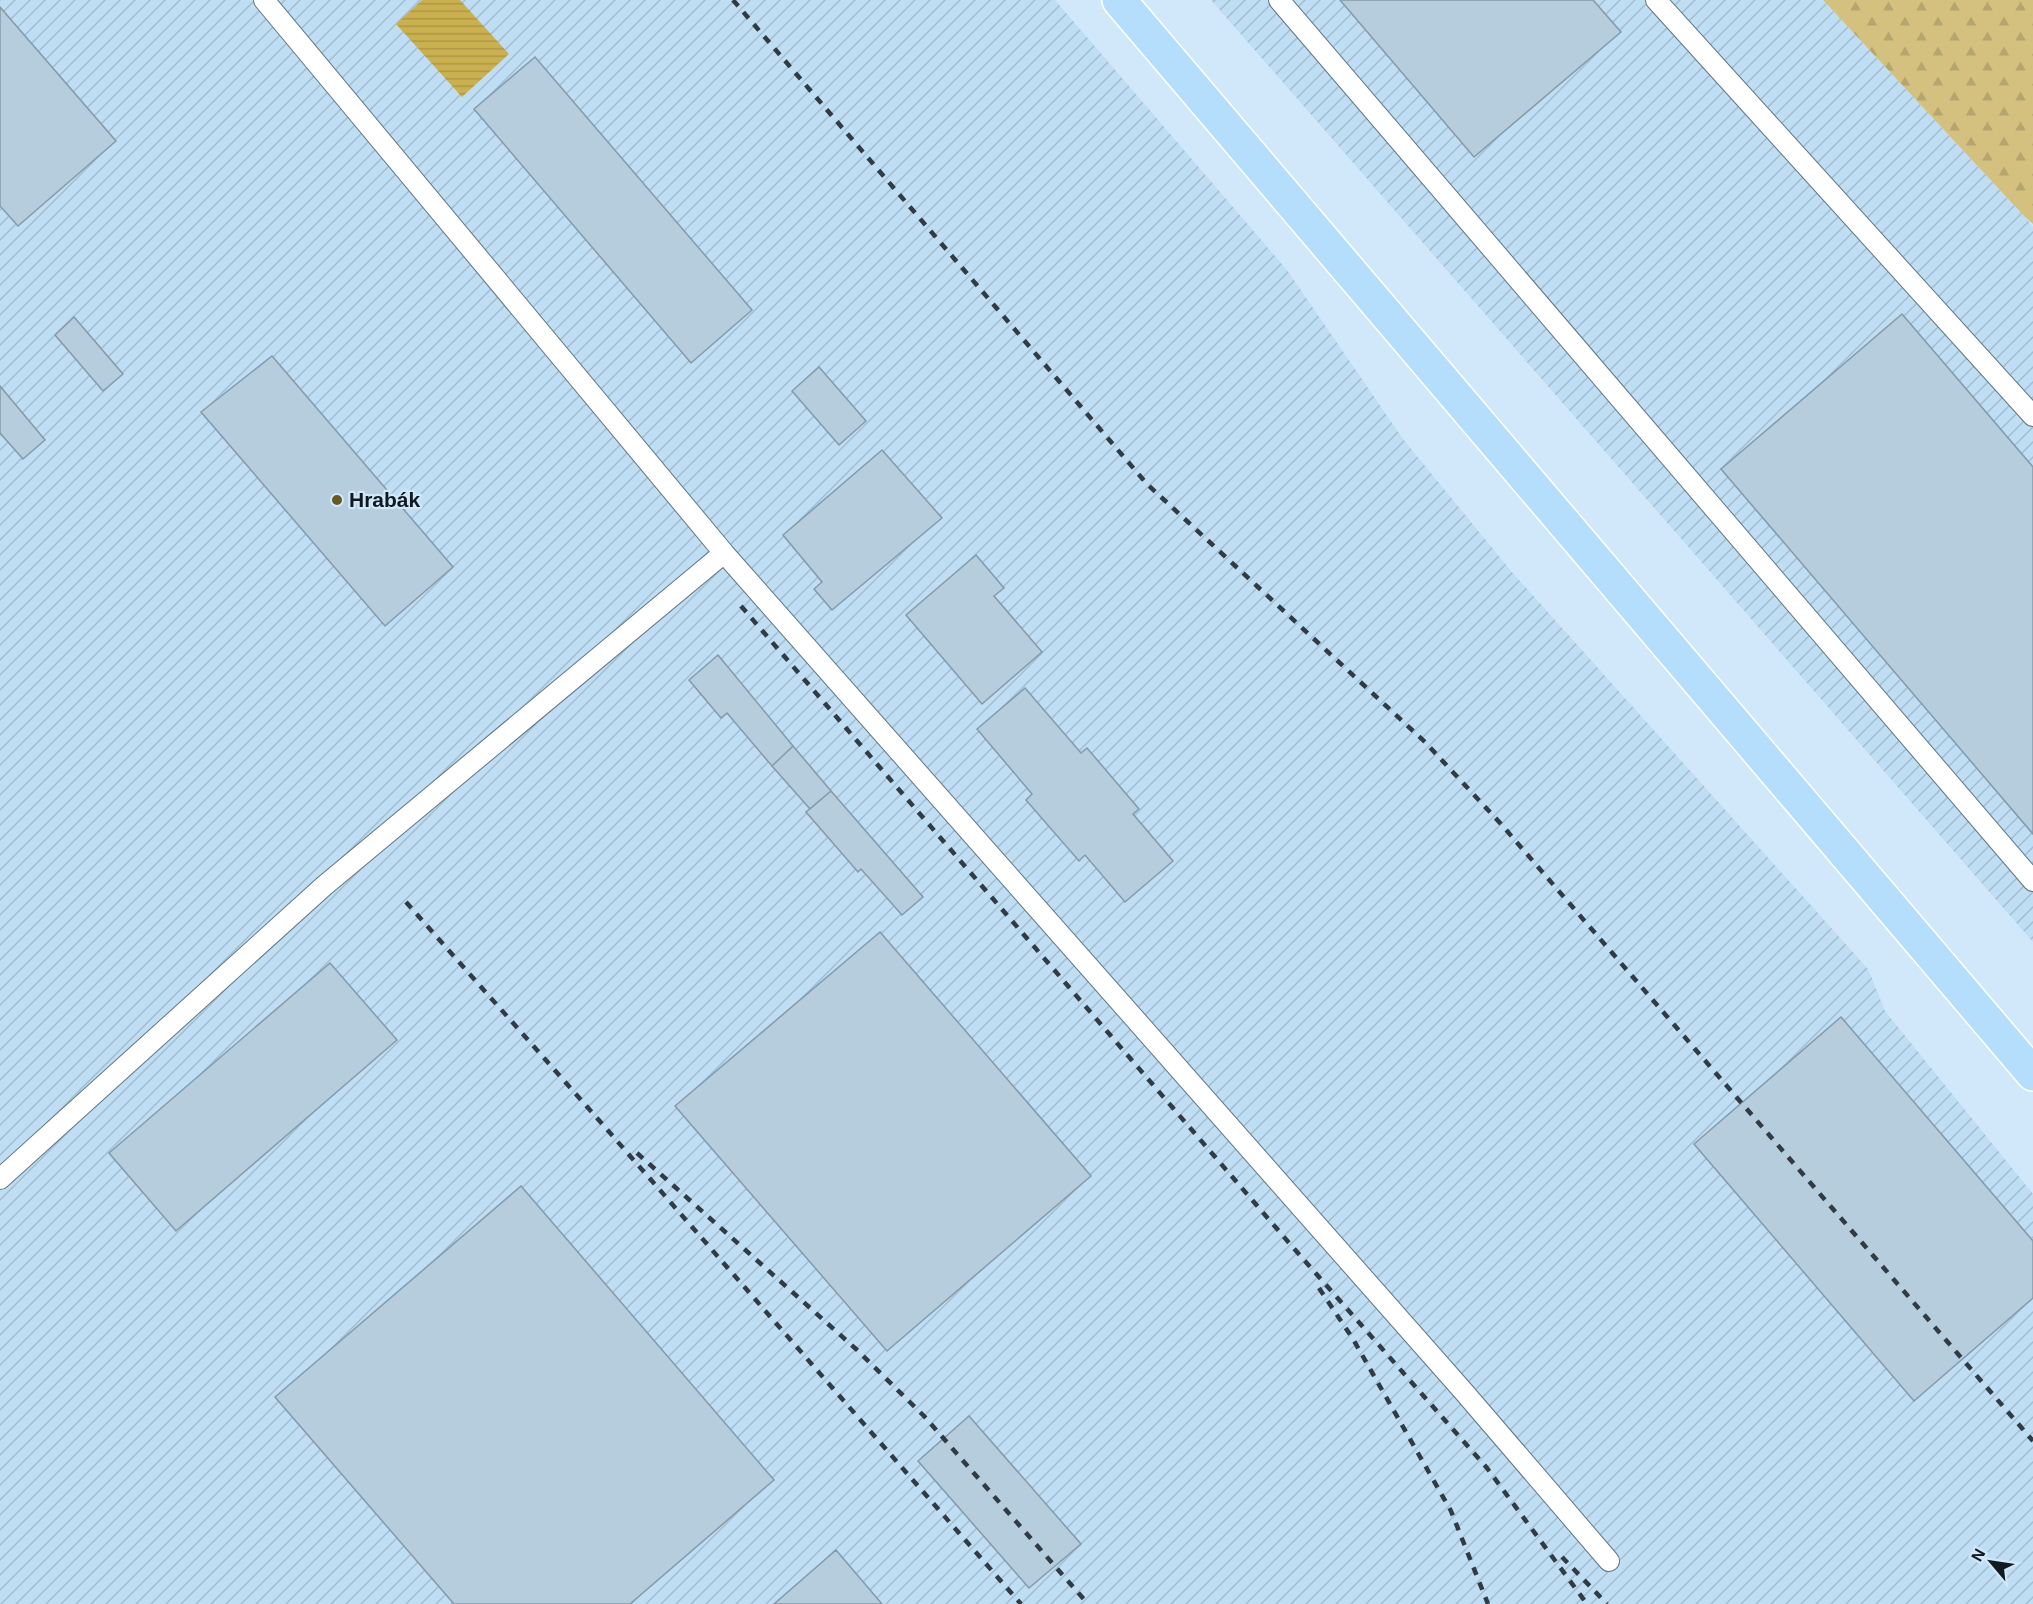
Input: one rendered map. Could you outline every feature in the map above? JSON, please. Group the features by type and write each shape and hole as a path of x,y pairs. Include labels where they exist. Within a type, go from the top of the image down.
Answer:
{"main road":[{"path":"1119,0 2033,1074"}],"lane":[{"path":"264,0 724,553 1464,1392 1609,1561"},
{"path":"1279,0 2033,881"},
{"path":"1656,0 2033,416"},
{"path":"0,1179 324,886 724,553"}],"shaded area":[{"name":"Hrabák","path":"0,0 1055,0 1287,270 1403,439 1511,571 1868,969 1885,1011 2033,1194 2033,1604 0,1604"},
{"path":"422,0 460,0 509,54 462,97 396,24"},
{"path":"1211,0 1823,0 2025,217 2033,227 2033,942"}],"green space":[{"path":"1823,0 2033,0 2033,224 2025,217"}],"building":[{"path":"1340,0 1593,0 1621,32 1474,157"},
{"path":"0,7 116,141 18,226 0,206"},
{"path":"535,57 752,310 691,363 474,109"},
{"path":"1902,314 2033,467 2033,834 1721,469"},
{"path":"74,317 123,374 103,391 55,335"},
{"name":"Hrabák","path":"272,356 453,567 385,626 201,412"},
{"path":"819,367 866,421 839,445 792,391"},
{"path":"0,386 45,440 23,459 0,433"},
{"path":"882,450 942,518 832,610 814,589 822,582 783,535"},
{"path":"976,555 1004,588 994,596 1042,652 982,704 906,615"},
{"path":"718,655 793,746 772,766 727,713 721,718 689,680"},
{"path":"1025,688 1081,753 1087,748 1139,809 1133,814 1173,861 1125,902 1085,855 1079,861 1026,800 1032,794 977,729"},
{"path":"793,746 831,791 810,809 772,766"},
{"path":"831,791 923,897 902,915 861,869 858,872 806,812"},
{"path":"880,932 1091,1176 887,1351 675,1106"},
{"path":"330,963 397,1040 176,1231 109,1153"},
{"path":"1841,1017 2033,1241 2033,1298 1914,1401 1694,1144"},
{"path":"521,1186 774,1480 630,1604 454,1604 275,1397"},
{"path":"969,1416 1081,1544 1029,1588 918,1461"},
{"path":"836,1550 882,1604 774,1604"}],"railway":[{"path":"733,0 1147,484 1425,742 1501,824 2033,1441"},
{"path":"741,606 1290,1244 1487,1468 1587,1604"},
{"path":"406,902 1021,1604"},
{"path":"637,1153 856,1349 924,1416 1088,1604"},
{"path":"1319,1288 1353,1339 1451,1511 1488,1604"},
{"path":"1562,1557 1607,1604"}],"place":[{"name":"Hrabák","path":"337,500"}]}
